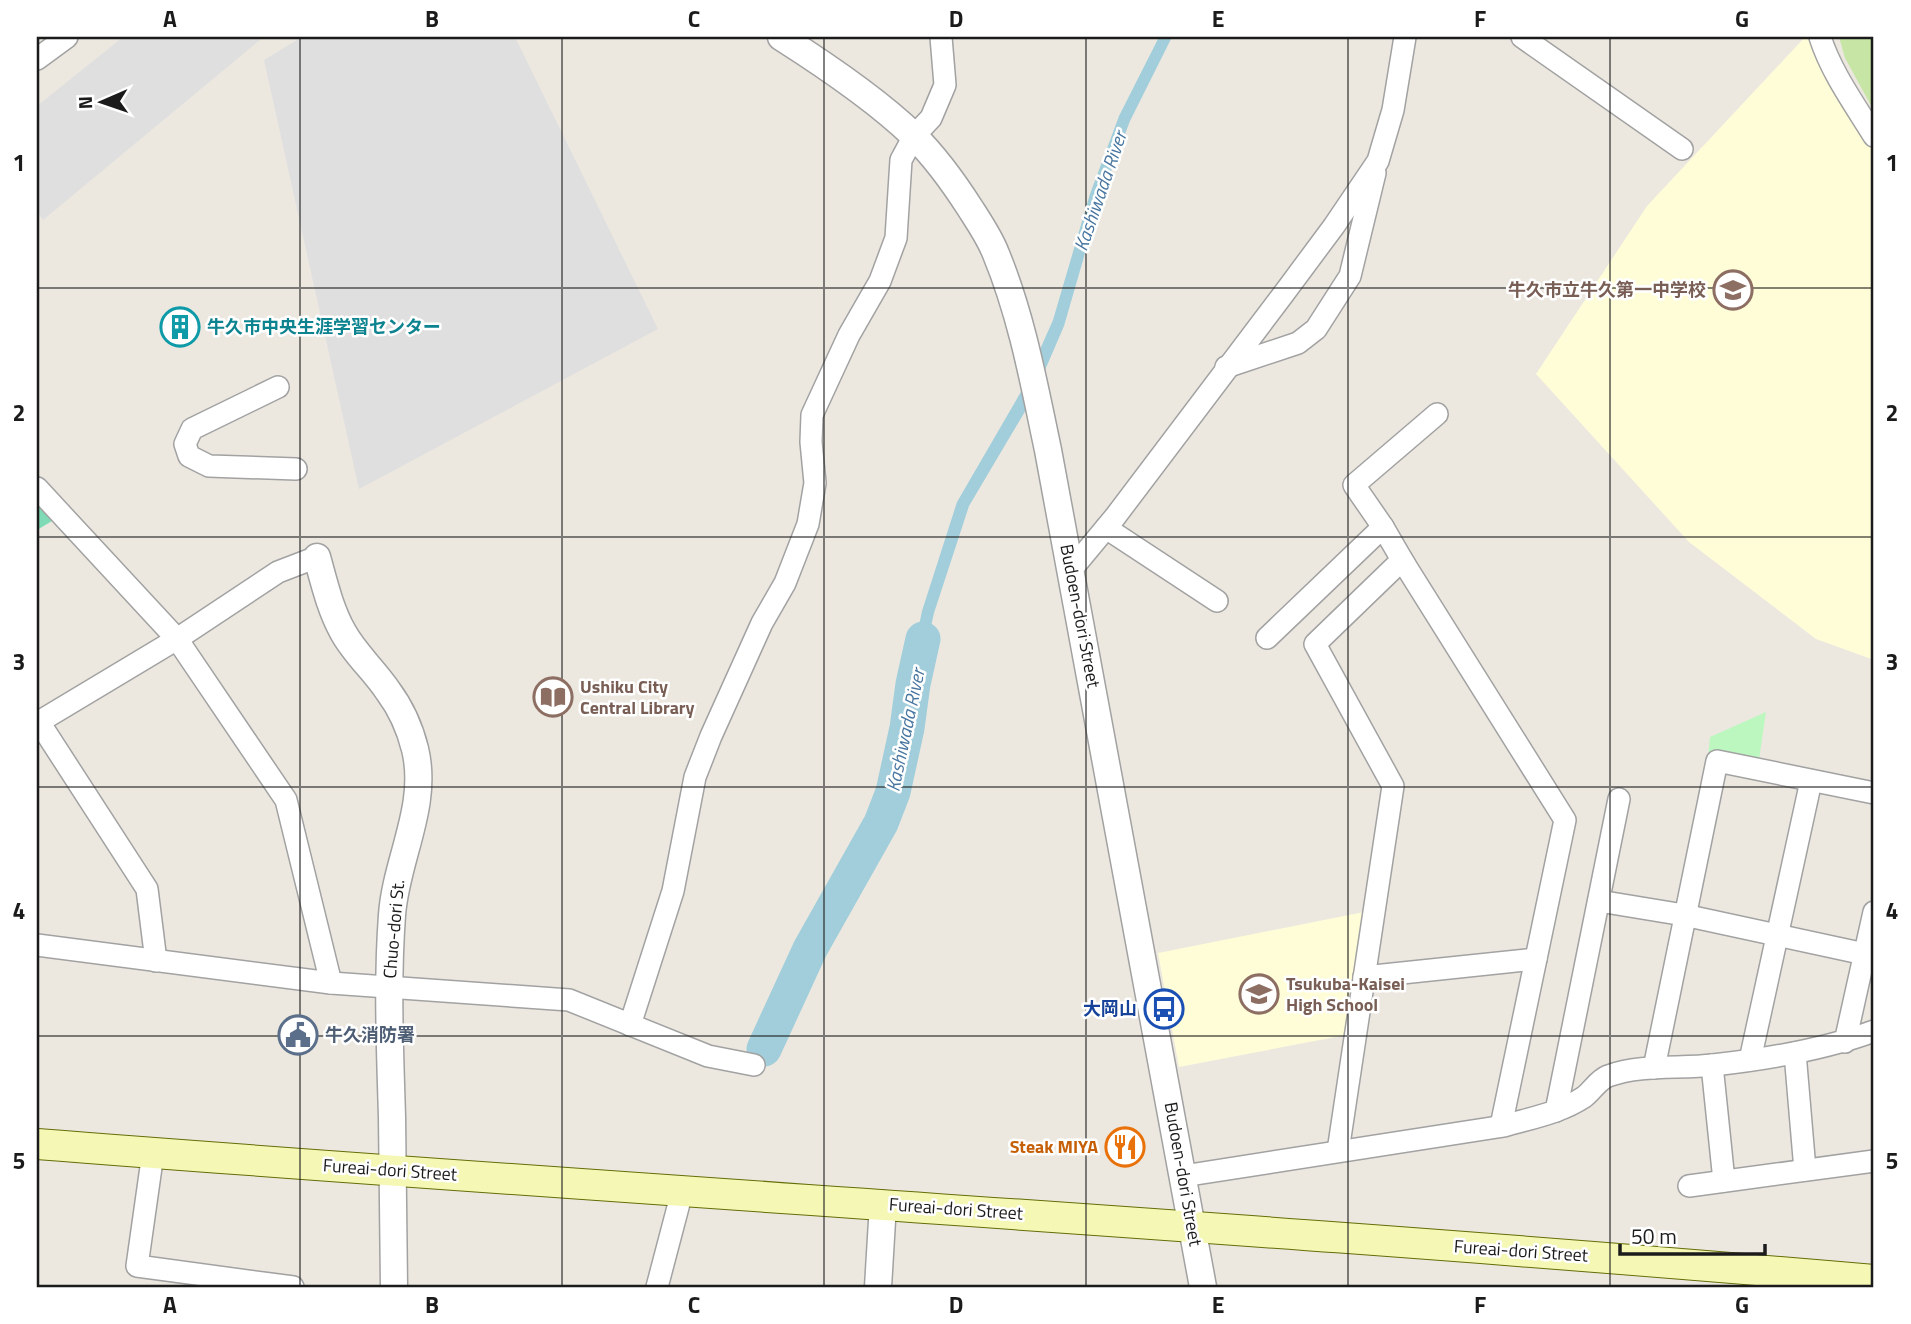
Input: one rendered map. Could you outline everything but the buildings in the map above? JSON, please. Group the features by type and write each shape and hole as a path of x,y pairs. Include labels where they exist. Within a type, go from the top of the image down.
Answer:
{"main road":[{"name":"Fureai-dori Street","path":"37,1144 682,1192 1192,1225 1874,1280"}],"street":[{"path":"37,59 67,37"},
{"name":"Budoen-dori Street","path":"781,37 853,87 914,136 956,186 995,251 1026,348 1071,570 1203,1287"},
{"path":"630,1026 673,891 695,777 762,623 785,583 808,524 815,483 811,442 812,415 849,335 880,281 895,238 901,160 914,136 931,118 945,85 941,37"},
{"path":"1226,368 1298,343 1317,329 1350,276 1393,110 1405,37"},
{"path":"1522,37 1682,149"},
{"path":"1820,37 1849,95 1874,136"},
{"path":"1071,570 1106,528 1334,226 1378,161"},
{"path":"278,387 192,429 185,444 189,456 209,466 296,470"},
{"path":"1437,414 1354,485 1383,527 1565,820 1501,1126"},
{"path":"37,488 177,639 286,800 331,983"},
{"path":"1266,638 1383,527"},
{"path":"1106,528 1217,601"},
{"path":"156,961 147,889 38,722 177,639 278,572 317,557"},
{"name":"Chuo-dori St.","path":"317,557 342,631 359,657 388,691 403,718 415,749 419,782 416,814 396,880 389,987 394,1287"},
{"path":"1338,1151 1393,786 1315,644 1402,561 1405,565"},
{"path":"1654,1068 1717,761 1874,793"},
{"path":"1750,1059 1811,781"},
{"path":"1556,1111 1619,799"},
{"path":"1599,901 1684,915 1870,955"},
{"path":"1845,1041 1870,955 1874,912"},
{"path":"37,945 331,983 569,1000 708,1056 754,1065"},
{"path":"1364,977 1536,959"},
{"path":"1183,1176 1501,1126 1556,1111 1584,1097 1605,1077 1654,1068 1713,1065 1795,1053 1874,1031"},
{"path":"1795,1053 1805,1170"},
{"path":"1713,1065 1724,1181"},
{"path":"153,1153 138,1266 293,1287"},
{"path":"1689,1186 1874,1161"},
{"path":"657,1287 682,1192"},
{"path":"878,1287 883,1204"}],"shaded area":[{"path":"123,37 258,37 260,40 43,220 37,211 37,106"},
{"path":"302,37 515,37 658,329 359,489 264,60"},
{"name":"牛久市立牛久第一中学校","path":"1805,37 1814,37 1874,148 1874,660 1816,639 1689,542 1536,374 1647,206"},
{"name":"Tsukuba-Kaisei High School","path":"1364,912 1346,1035 1179,1067 1158,953"}],"green space":[{"path":"1839,37 1874,37 1874,111 1845,58"},
{"path":"37,502 52,521 37,530"},
{"path":"1766,712 1758,767 1708,757 1710,737"}],"water":[{"path":"1159,37 1172,37 1130,121 1101,198 1064,326 1033,398 969,506 934,613 918,686 907,683 922,611 957,502 1022,390 1053,320 1090,194 1119,116"}],"waterway":[{"name":"Kashiwada River","path":"764,1049 810,949 881,823 893,792 923,639"}],"place":[{"name":"牛久市立牛久第一中学校","path":"1733,290"},
{"name":"牛久市中央生涯学習センター","path":"180,327"},
{"name":"Ushiku City Central Library","path":"553,697"},
{"name":"Tsukuba-Kaisei High School","path":"1259,994"},
{"name":"大岡山","path":"1164,1009"},
{"name":"牛久消防署","path":"298,1035"},
{"name":"Steak MIYA","path":"1125,1147"}]}
